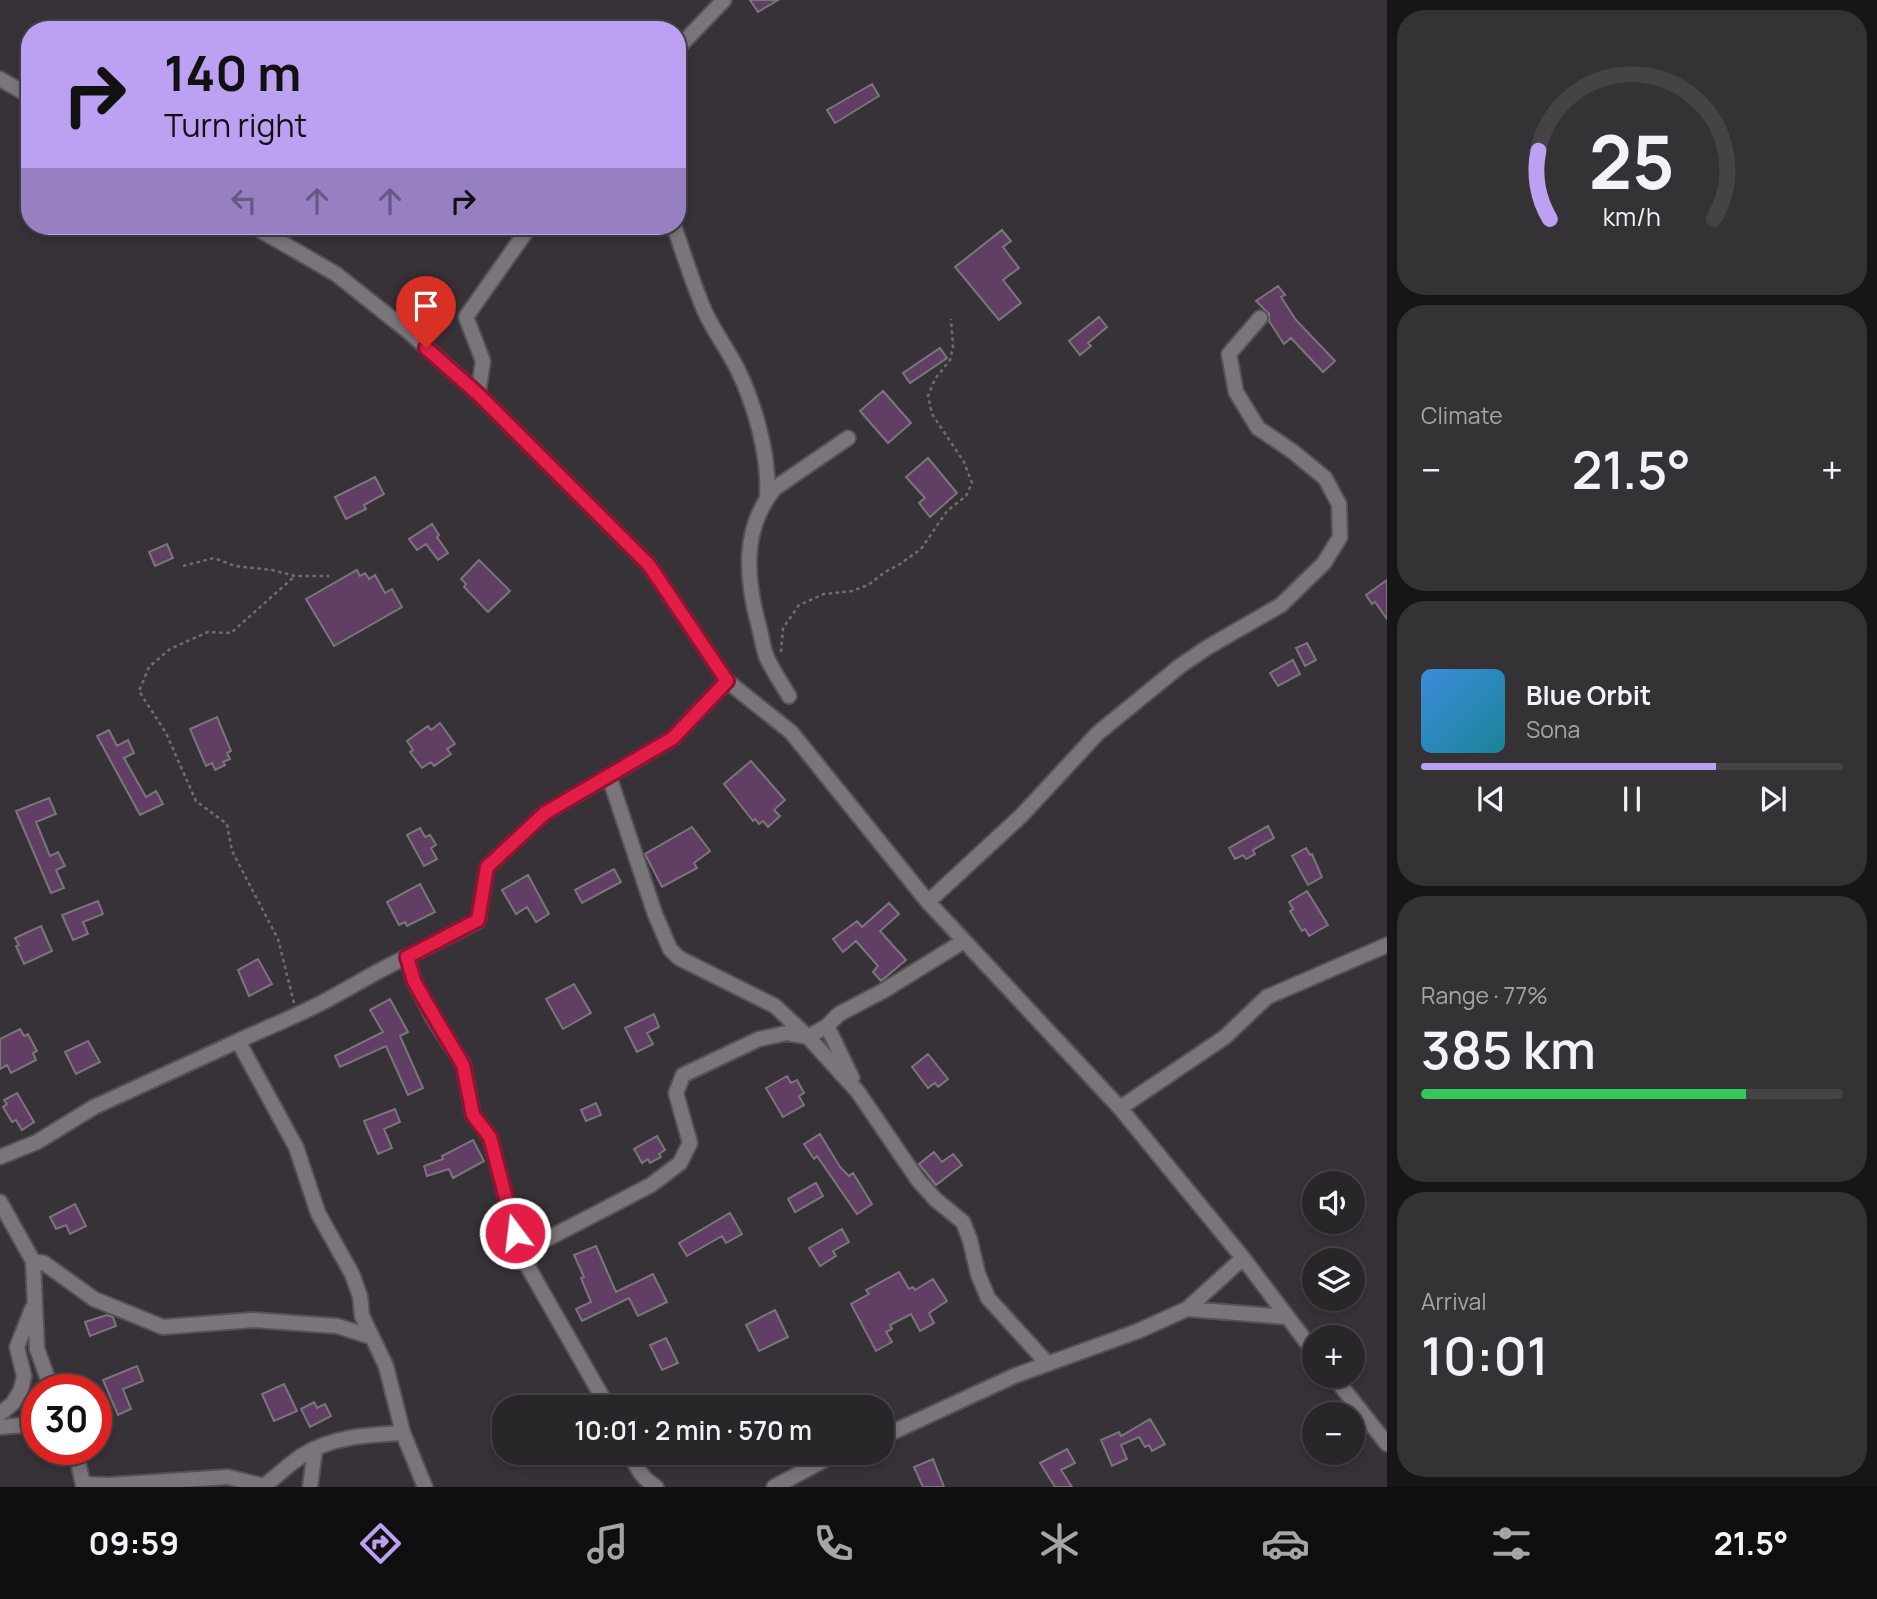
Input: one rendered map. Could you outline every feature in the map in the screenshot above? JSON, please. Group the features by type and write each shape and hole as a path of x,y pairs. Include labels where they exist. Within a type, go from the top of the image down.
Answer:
{"street":[{"path":"686,40 724,0"},
{"path":"0,79 21,91"},
{"path":"269,235 336,274 409,332 478,394 649,565 727,681 791,732 928,902 1120,1108 1243,1258 1302,1336"},
{"path":"478,394 483,361 466,317 524,235"},
{"path":"677,235 706,314 738,370 750,401 766,462 767,498"},
{"path":"928,902 1022,815 1107,726 1180,666 1281,604 1324,563 1340,537 1339,505 1325,478 1258,428 1236,392 1229,354 1260,318"},
{"path":"789,696 767,658 752,600 748,573 752,537 767,498 775,488 848,438"},
{"path":"0,1157 37,1142 94,1107 297,1013 478,920 487,867 545,813 673,738 727,681"},
{"path":"609,776 670,949 679,958 775,1006 808,1037 858,1092 918,1180 935,1199 963,1222 978,1274 988,1297 1047,1363"},
{"path":"520,1253 651,1185 680,1163 690,1143 676,1093 683,1076 759,1039 788,1033 808,1037 827,1026 839,1014 883,991 964,941"},
{"path":"1120,1108 1225,1037 1267,996 1387,945"},
{"path":"407,957 414,981 433,1018 463,1065 473,1115 490,1137 520,1253 601,1395"},
{"path":"827,1026 858,1092"},
{"path":"238,1041 296,1147 318,1213 352,1274 360,1297 362,1316 386,1366 403,1433 425,1487"},
{"path":"0,1202 33,1261 37,1349 46,1374"},
{"path":"894,1432 1047,1363 1138,1331 1187,1309 1243,1258"},
{"path":"33,1261 44,1263 94,1299 163,1327 253,1321 337,1326 372,1337"},
{"path":"0,1414 13,1403 21,1390 24,1376 18,1348 33,1304"},
{"path":"1187,1309 1287,1317"},
{"path":"1343,1388 1387,1444"},
{"path":"0,1427 21,1425"},
{"path":"78,1465 83,1486 228,1476 252,1485 264,1486 303,1455 335,1440 403,1433"},
{"path":"310,1487 315,1450"},
{"path":"635,1465 644,1479 656,1487"},
{"path":"774,1487 815,1465"}],"path":[{"path":"782,656 780,647 783,628 799,606 824,594 868,586 921,549 947,511 966,496 972,483 964,463 932,414 928,396 935,379 950,360 953,347 951,320"},
{"path":"183,566 214,558 235,566 272,570 295,576 329,576"},
{"path":"295,576 231,633 208,632 170,649 149,667 139,691 166,733 195,801 228,824 232,852 278,939 297,1013"}],"building":[{"path":"750,0 778,0 758,12"},
{"path":"872,84 879,96 835,123 827,110"},
{"path":"1002,230 1011,241 1003,247 1019,268 1003,280 1021,303 999,320 955,267"},
{"path":"1278,286 1285,295 1281,297 1296,320 1335,361 1323,372 1291,338 1284,344 1269,321 1269,314 1256,301"},
{"path":"1099,317 1107,327 1088,343 1091,346 1080,355 1069,341"},
{"path":"940,348 947,358 910,383 903,373"},
{"path":"883,391 911,423 888,443 860,411"},
{"path":"928,458 957,493 930,517 919,503 925,498 906,477"},
{"path":"375,477 384,494 364,505 366,509 346,519 335,497"},
{"path":"432,524 448,553 438,560 426,544 417,550 409,539"},
{"path":"167,544 173,558 155,566 149,552"},
{"path":"479,560 510,591 488,612 464,587 466,584 461,579"},
{"path":"357,570 360,576 365,573 369,579 375,575 385,593 392,589 402,607 334,646 306,599"},
{"path":"1387,580 1387,619 1375,602 1372,604 1366,595"},
{"path":"1307,643 1316,660 1305,666 1296,648"},
{"path":"1293,660 1300,674 1278,686 1270,673"},
{"path":"217,717 231,751 227,753 230,759 223,762 225,765 215,770 212,763 206,766 190,729"},
{"path":"440,723 455,744 447,749 451,754 434,766 431,762 422,768 410,752 413,750 407,741 428,726 431,730"},
{"path":"109,730 117,746 128,740 134,753 124,758 146,797 156,791 163,804 140,815 97,736"},
{"path":"751,761 785,800 774,810 780,816 768,827 763,821 759,824 755,819 753,821 724,784"},
{"path":"49,798 56,814 36,822 50,856 58,852 65,866 56,870 64,888 51,893 16,811"},
{"path":"1268,826 1274,838 1253,850 1255,854 1246,859 1243,855 1235,859 1229,848"},
{"path":"692,827 710,851 694,863 697,868 662,887 645,854"},
{"path":"420,828 425,837 430,835 436,845 431,848 437,859 424,866 407,835"},
{"path":"1306,848 1310,855 1312,854 1322,877 1308,885 1292,856"},
{"path":"614,869 621,882 582,903 575,890"},
{"path":"528,875 549,914 536,922 527,907 516,914 502,890"},
{"path":"420,884 435,912 407,926 405,922 399,925 387,902"},
{"path":"1307,891 1328,925 1309,936 1305,929 1302,931 1290,911 1293,909 1289,902"},
{"path":"98,901 103,914 83,922 88,934 73,940 62,915"},
{"path":"889,903 899,914 880,931 906,960 881,981 873,972 878,966 856,941 843,952 833,939 857,921 862,927"},
{"path":"41,926 52,951 24,964 15,938"},
{"path":"258,959 272,984 249,996 238,970"},
{"path":"574,984 591,1013 563,1029 546,999"},
{"path":"390,999 408,1032 400,1036 423,1088 408,1095 386,1046 340,1067 335,1056 383,1032 370,1010"},
{"path":"654,1014 659,1027 647,1033 653,1044 637,1052 625,1028"},
{"path":"20,1029 24,1036 28,1034 37,1051 33,1053 36,1060 11,1073 7,1065 0,1069 0,1039"},
{"path":"88,1041 100,1062 76,1074 65,1052"},
{"path":"928,1054 948,1079 938,1087 935,1083 928,1088 912,1067"},
{"path":"787,1076 791,1083 797,1080 804,1093 799,1096 804,1105 783,1117 766,1088"},
{"path":"17,1093 34,1122 22,1130 16,1120 12,1122 3,1107 7,1104 4,1100"},
{"path":"596,1103 601,1115 586,1121 581,1110"},
{"path":"395,1109 400,1122 384,1129 392,1148 378,1154 364,1121"},
{"path":"820,1134 840,1167 849,1176 853,1173 872,1204 857,1214 817,1156 814,1159 804,1144"},
{"path":"657,1136 665,1150 659,1154 661,1157 650,1163 648,1159 642,1163 634,1149"},
{"path":"473,1140 484,1161 453,1178 449,1169 427,1176 424,1166 443,1159 442,1156"},
{"path":"934,1152 942,1162 953,1154 962,1165 936,1185 919,1164"},
{"path":"816,1183 823,1196 795,1212 788,1199"},
{"path":"75,1204 86,1226 70,1234 66,1225 56,1229 50,1217"},
{"path":"730,1213 742,1234 726,1243 722,1236 687,1256 679,1243"},
{"path":"842,1229 849,1242 833,1251 836,1256 820,1266 809,1248"},
{"path":"596,1246 616,1292 653,1274 667,1302 638,1316 629,1298 582,1321 576,1309 591,1302 574,1255"},
{"path":"899,1272 909,1289 913,1287 915,1290 933,1279 947,1301 929,1313 934,1323 920,1331 911,1314 890,1325 892,1329 886,1332 892,1342 876,1351 851,1304 869,1294 866,1290"},
{"path":"775,1310 788,1337 759,1351 746,1325"},
{"path":"107,1315 113,1317 116,1326 90,1336 85,1322"},
{"path":"666,1338 678,1363 662,1370 650,1345"},
{"path":"137,1366 143,1381 123,1389 131,1409 118,1415 112,1401 112,1376"},
{"path":"284,1384 297,1411 274,1421 262,1394"},
{"path":"314,1402 317,1408 325,1404 331,1416 310,1427 301,1409"},
{"path":"1150,1419 1165,1444 1152,1451 1149,1445 1145,1447 1139,1437 1121,1445 1127,1459 1112,1466 1101,1440 1119,1432 1121,1436"},
{"path":"1067,1449 1075,1463 1061,1470 1072,1487 1055,1487 1040,1463"},
{"path":"933,1459 944,1487 923,1487 914,1467"}],"route":[{"path":"426,348 478,394 649,565 727,681 673,738 545,813 487,867 478,920 407,957 414,981 433,1018 463,1065 473,1115 490,1137 515,1233"}]}
